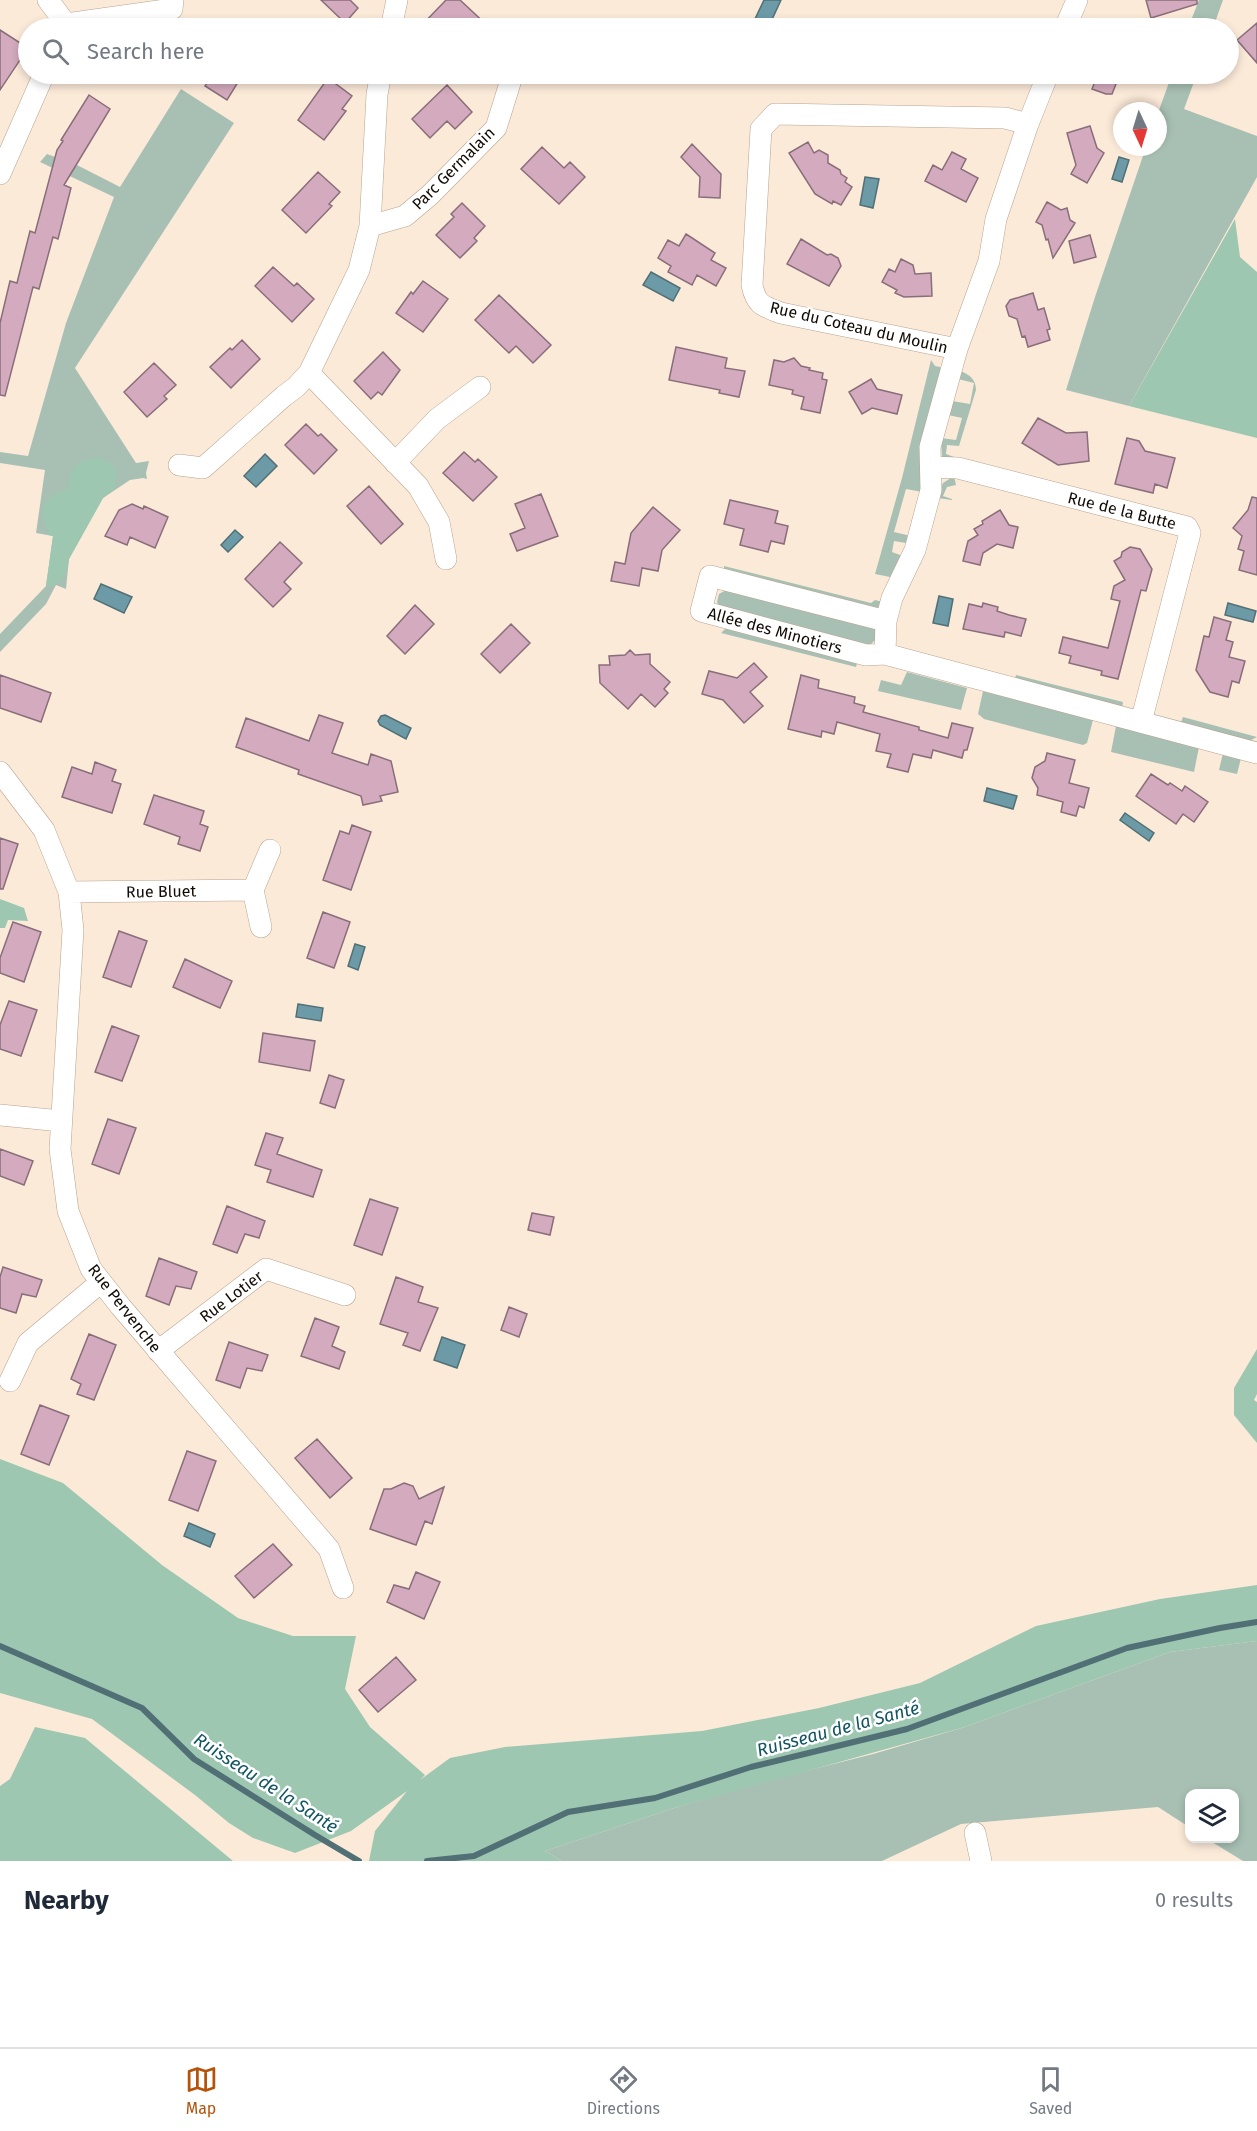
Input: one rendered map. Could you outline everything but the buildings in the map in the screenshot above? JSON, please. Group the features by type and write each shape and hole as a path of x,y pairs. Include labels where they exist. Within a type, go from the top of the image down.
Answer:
{"street":[{"path":"48,0 60,18"},
{"path":"115,18 172,9 173,0"},
{"path":"393,18 397,0"},
{"path":"1069,18 1077,0"},
{"path":"0,174 40,84"},
{"path":"179,465 203,468 309,373 359,270 370,226 376,94 378,84"},
{"name":"Parc Germalain","path":"370,226 405,216 430,195 496,128 510,84"},
{"name":"Rue du Coteau du Moulin","path":"1028,124 1005,118 775,114 761,129 753,285 755,298 762,305 781,312 957,349 989,261 996,219 1044,84"},
{"path":"885,654 886,621 897,584 915,550 931,490 930,447 957,349"},
{"path":"309,373 418,486 439,522 446,559"},
{"path":"395,463 437,419 480,387"},
{"name":"Rue de la Butte","path":"931,467 958,468 1187,527 1190,533 1141,722"},
{"name":"Allée des Minotiers","path":"886,621 710,576 701,611 866,655 885,654 1256,751"},
{"name":"Rue Pervenche","path":"0,772 44,830 69,892 73,930 60,1149 68,1210 91,1269 158,1351 329,1549 343,1588"},
{"path":"261,927 253,890 270,850"},
{"name":"Rue Bluet","path":"69,892 253,890"},
{"path":"0,1115 61,1121"},
{"name":"Rue Lotier","path":"158,1351 266,1269 345,1295"},
{"path":"10,1381 28,1342 101,1282"},
{"path":"975,1833 981,1861"}],"green space":[{"path":"1199,0 1223,0 1217,18 1192,18"},
{"path":"1168,84 1193,84 1184,109 1257,136 1257,177 1129,406 1066,390 1143,156 1167,156 1167,102 1162,102"},
{"path":"181,89 234,123 75,368 136,463 149,461 147,479 130,480 103,498 69,559 66,589 56,585 46,604 0,652 0,634 46,586 53,536 36,533 45,470 0,463 0,452 28,456 66,323 114,197 40,162 47,154 77,165 120,187"},
{"path":"1235,219 1240,257 1257,272 1257,438 1129,406"},
{"path":"931,360 935,366 940,367 941,371 920,455 923,472 922,492 906,489 894,532 911,536 906,543 894,541 892,552 900,557 890,577 875,574 902,478"},
{"path":"960,371 971,378 975,383 976,390 959,446 947,445 946,454 954,457 942,457 941,438 956,440 962,418 948,415 952,401 970,404 974,383 958,379"},
{"path":"100,457 111,463 117,470 115,489 103,498 69,559 67,571 56,585 46,586 53,536 48,535 44,520 45,504 55,495 69,489 71,474 76,465"},
{"path":"954,476 956,485 947,487 943,496 952,500 937,498 943,483"},
{"path":"724,566 871,603 875,600 883,602 879,610 724,571"},
{"path":"726,590 875,628 876,639 869,646 719,607 717,602 719,594"},
{"path":"727,627 858,660 856,667 721,633"},
{"path":"907,672 967,688 961,710 878,691 881,680 901,685"},
{"path":"1016,675 1123,702 1122,709 1014,682"},
{"path":"983,691 1093,720 1087,743 1083,745 984,719 978,714"},
{"path":"1183,717 1257,737 1245,740 1180,725"},
{"path":"1116,726 1199,747 1194,772 1111,752"},
{"path":"1223,753 1241,758 1237,774 1219,770"},
{"path":"0,899 24,908 28,921 8,920 5,928 0,928"},
{"path":"1257,1349 1257,1394 1254,1400 1257,1402 1257,1443 1234,1415 1234,1388"},
{"path":"0,1459 63,1483 162,1565 238,1618 293,1636 356,1636 345,1689 370,1727 425,1775 420,1780 450,1758 505,1747 702,1731 819,1708 920,1683 1036,1626 1160,1599 1257,1585 1257,1641 1170,1652 965,1727 671,1809 545,1851 562,1861 369,1861 375,1831 407,1791 351,1831 295,1853 253,1838 229,1823 92,1719 0,1693"},
{"path":"1257,1641 1257,1861 1243,1861 1214,1843 1239,1843 1239,1789 1185,1789 1185,1824 1158,1807 961,1824 882,1861 562,1861 545,1851 671,1809 965,1727 1170,1652"},
{"path":"35,1727 85,1738 233,1861 0,1861 0,1786 10,1779"}],"water":[{"path":"764,0 781,0 773,18 755,18"},
{"path":"1119,157 1129,160 1122,182 1112,179"},
{"path":"865,177 879,179 873,208 860,205"},
{"path":"651,272 680,288 673,301 643,285"},
{"path":"265,454 277,466 256,487 244,476"},
{"path":"235,530 243,537 228,552 221,545"},
{"path":"101,584 132,597 124,613 94,599"},
{"path":"939,596 953,599 948,626 933,623"},
{"path":"1228,603 1256,611 1253,622 1225,615"},
{"path":"385,715 411,728 406,739 380,725 378,721 381,716"},
{"path":"987,788 1017,796 1013,809 984,801"},
{"path":"1125,813 1154,833 1149,841 1120,820"},
{"path":"355,944 365,947 358,970 348,966"},
{"path":"298,1004 323,1008 321,1021 296,1017"},
{"path":"442,1337 465,1345 457,1368 434,1360"},
{"path":"189,1523 215,1534 210,1547 184,1536"}],"waterway":[{"name":"Ruisseau de la Santé","path":"427,1861 474,1856 568,1812 655,1798 751,1767 907,1729 1127,1648 1257,1622"},
{"name":"Ruisseau de la Santé","path":"0,1646 142,1708 194,1759 359,1861"}]}
